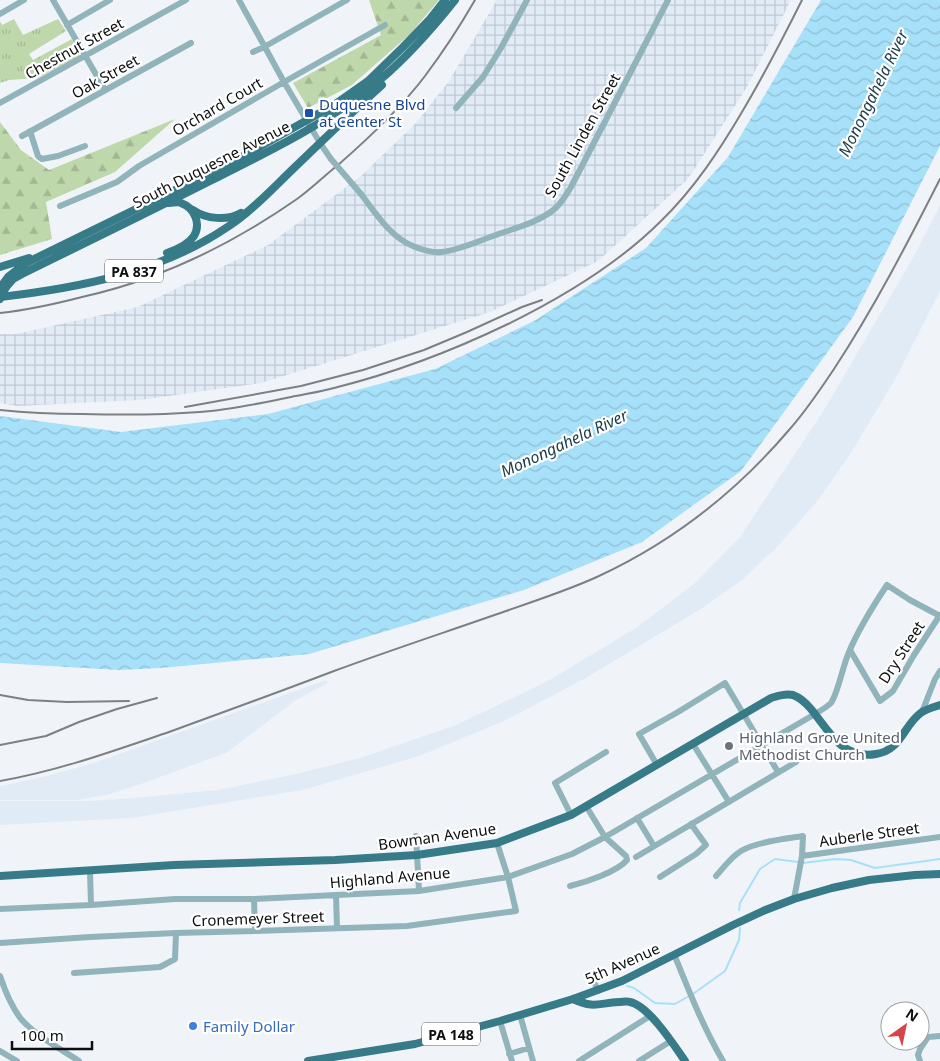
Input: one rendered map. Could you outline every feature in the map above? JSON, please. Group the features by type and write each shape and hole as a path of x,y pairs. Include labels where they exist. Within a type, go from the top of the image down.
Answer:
{"main road":[{"name":"South Duquesne Avenue","path":"48,252 97,230 238,160 334,105 368,81 430,19 445,0"},
{"name":"South Duquesne Avenue","path":"2,288 22,274 312,129 349,104 396,66 429,32 455,0"},
{"name":"PA 837","path":"0,298 94,282 140,269 182,253 230,226 254,207 396,71 429,32"},
{"path":"162,205 175,202 182,203 198,214 209,218 236,216 254,207"},
{"path":"2,288 42,288 82,280 142,263 174,251 186,244 193,237 197,229 196,219 192,210"},
{"path":"0,267 48,252"},
{"path":"0,298 2,288 8,277 17,269 48,252"},
{"name":"Bowman Avenue","path":"0,876 174,865 336,860 417,855 497,843 571,815 771,698 784,694 798,697 815,714 835,741 847,750 867,755 874,755 890,749 900,740 922,712"},
{"path":"922,712 940,705"},
{"name":"5th Avenue","path":"308,1061 415,1044 573,999 622,981 733,924 794,899 869,880 940,874"},
{"path":"573,999 585,1005 630,1002 642,1008 672,1041 685,1061"}],"street":[{"path":"0,14 24,0"},
{"path":"53,0 105,90"},
{"path":"66,25 110,0"},
{"name":"Chestnut Street","path":"0,103 186,0"},
{"name":"South Linden Street","path":"239,0 284,82 331,158 388,229 413,247 439,252 466,246 538,220 553,210 571,187 668,0"},
{"path":"253,52 348,0"},
{"path":"456,108 482,78 527,0"},
{"name":"Orchard Court","path":"60,206 118,182 139,166 385,25"},
{"name":"Oak Street","path":"22,136 191,43"},
{"path":"30,131 38,156 42,159 85,146"},
{"name":"Highland Avenue","path":"0,910 176,899 254,898 419,891 508,877 572,854 605,837 830,704 858,631 887,585 940,616"},
{"name":"Dry Street","path":"850,650 880,701 894,691 914,655 940,616"},
{"path":"922,712 940,671"},
{"path":"657,765 640,734 725,683 778,772"},
{"path":"693,744 729,802"},
{"path":"571,815 555,783 606,752"},
{"path":"636,857 796,762"},
{"path":"570,886 587,882 624,864 627,860 626,856 605,837 586,806"},
{"path":"637,818 654,846"},
{"path":"660,878 706,846 691,824"},
{"path":"416,836 419,891"},
{"path":"716,876 732,857 742,850 767,842 802,836 801,860 794,899"},
{"name":"Auberle Street","path":"801,860 940,837"},
{"path":"497,843 508,877"},
{"path":"90,870 91,905"},
{"name":"Cronemeyer Street","path":"0,943 176,933 407,926 516,911 508,877"},
{"path":"336,895 337,928"},
{"path":"254,898 255,931"},
{"path":"74,973 160,967 175,959 176,933"},
{"path":"674,954 711,1041 723,1061"},
{"path":"591,974 598,990"},
{"path":"0,976 8,998 21,1018 36,1033 79,1061"},
{"path":"520,1015 533,1061"},
{"path":"579,1061 650,1016"},
{"path":"500,1021 511,1058 529,1048"},
{"path":"920,1061 918,1055 920,1049 928,1037 940,1036"},
{"path":"640,1061 672,1041"},
{"path":"0,1051 17,1061"}],"shaded area":[{"path":"497,0 791,0 747,87 688,179 598,261 490,312 261,383 140,400 17,406 0,403 0,334 16,334 138,307 268,245 361,176 416,123 449,81"},
{"path":"940,205 940,291 896,378 849,456 818,500 778,546 742,580 701,609 584,679 504,721 419,756 303,790 132,818 0,825 0,801 89,801 218,790 296,774 360,758 456,725 548,681 636,628 695,583 740,537 824,410 914,256"},
{"path":"326,680 328,683 296,700 226,753 107,795 77,800 0,800 0,786 94,763"}],"green space":[{"path":"369,0 439,0 410,34 352,85 308,108 293,83 381,35"},
{"path":"14,19 23,35 58,19 66,31 29,54 33,60 72,39 80,56 37,78 9,80 0,83 0,21 2,25"},
{"path":"175,119 115,172 46,202 52,239 0,255 0,122 21,150 49,170"}],"water":[{"name":"Monongahela River","path":"821,0 940,0 940,146 853,317 741,471 642,542 524,590 309,654 161,668 119,670 0,663 0,416 121,432 268,414 435,369 534,321 646,248 728,157"}],"waterway":[{"path":"739,910 740,903 760,869 775,859 798,862"},
{"path":"803,863 835,859 851,860 875,868 940,859"},
{"path":"693,994 725,971 739,940 740,928"},
{"path":"627,986 634,988 655,1003 675,1004 689,996"}],"railway":[{"path":"0,313 62,302 139,281 206,253 280,211 338,165 395,112 432,67 475,0"},
{"path":"0,410 52,414 171,414 223,410 246,406 329,389 401,368 466,343 529,314 608,266 644,237 673,209 705,169 733,127 766,70 802,0"},
{"path":"0,781 64,766 127,746 355,663 553,595 599,576 677,531 702,513 748,474 789,430 818,393 863,323 903,252 940,179"},
{"path":"185,407 301,386 363,370 424,350 542,300"},
{"path":"0,695 28,700 67,702 129,701"},
{"path":"0,745 46,736 79,722 157,698"}],"place":[{"name":"Duquesne Blvd at Center St","path":"309,113"},
{"name":"Highland Grove United Methodist Church","path":"729,746"},
{"name":"Family Dollar","path":"193,1026"}]}
